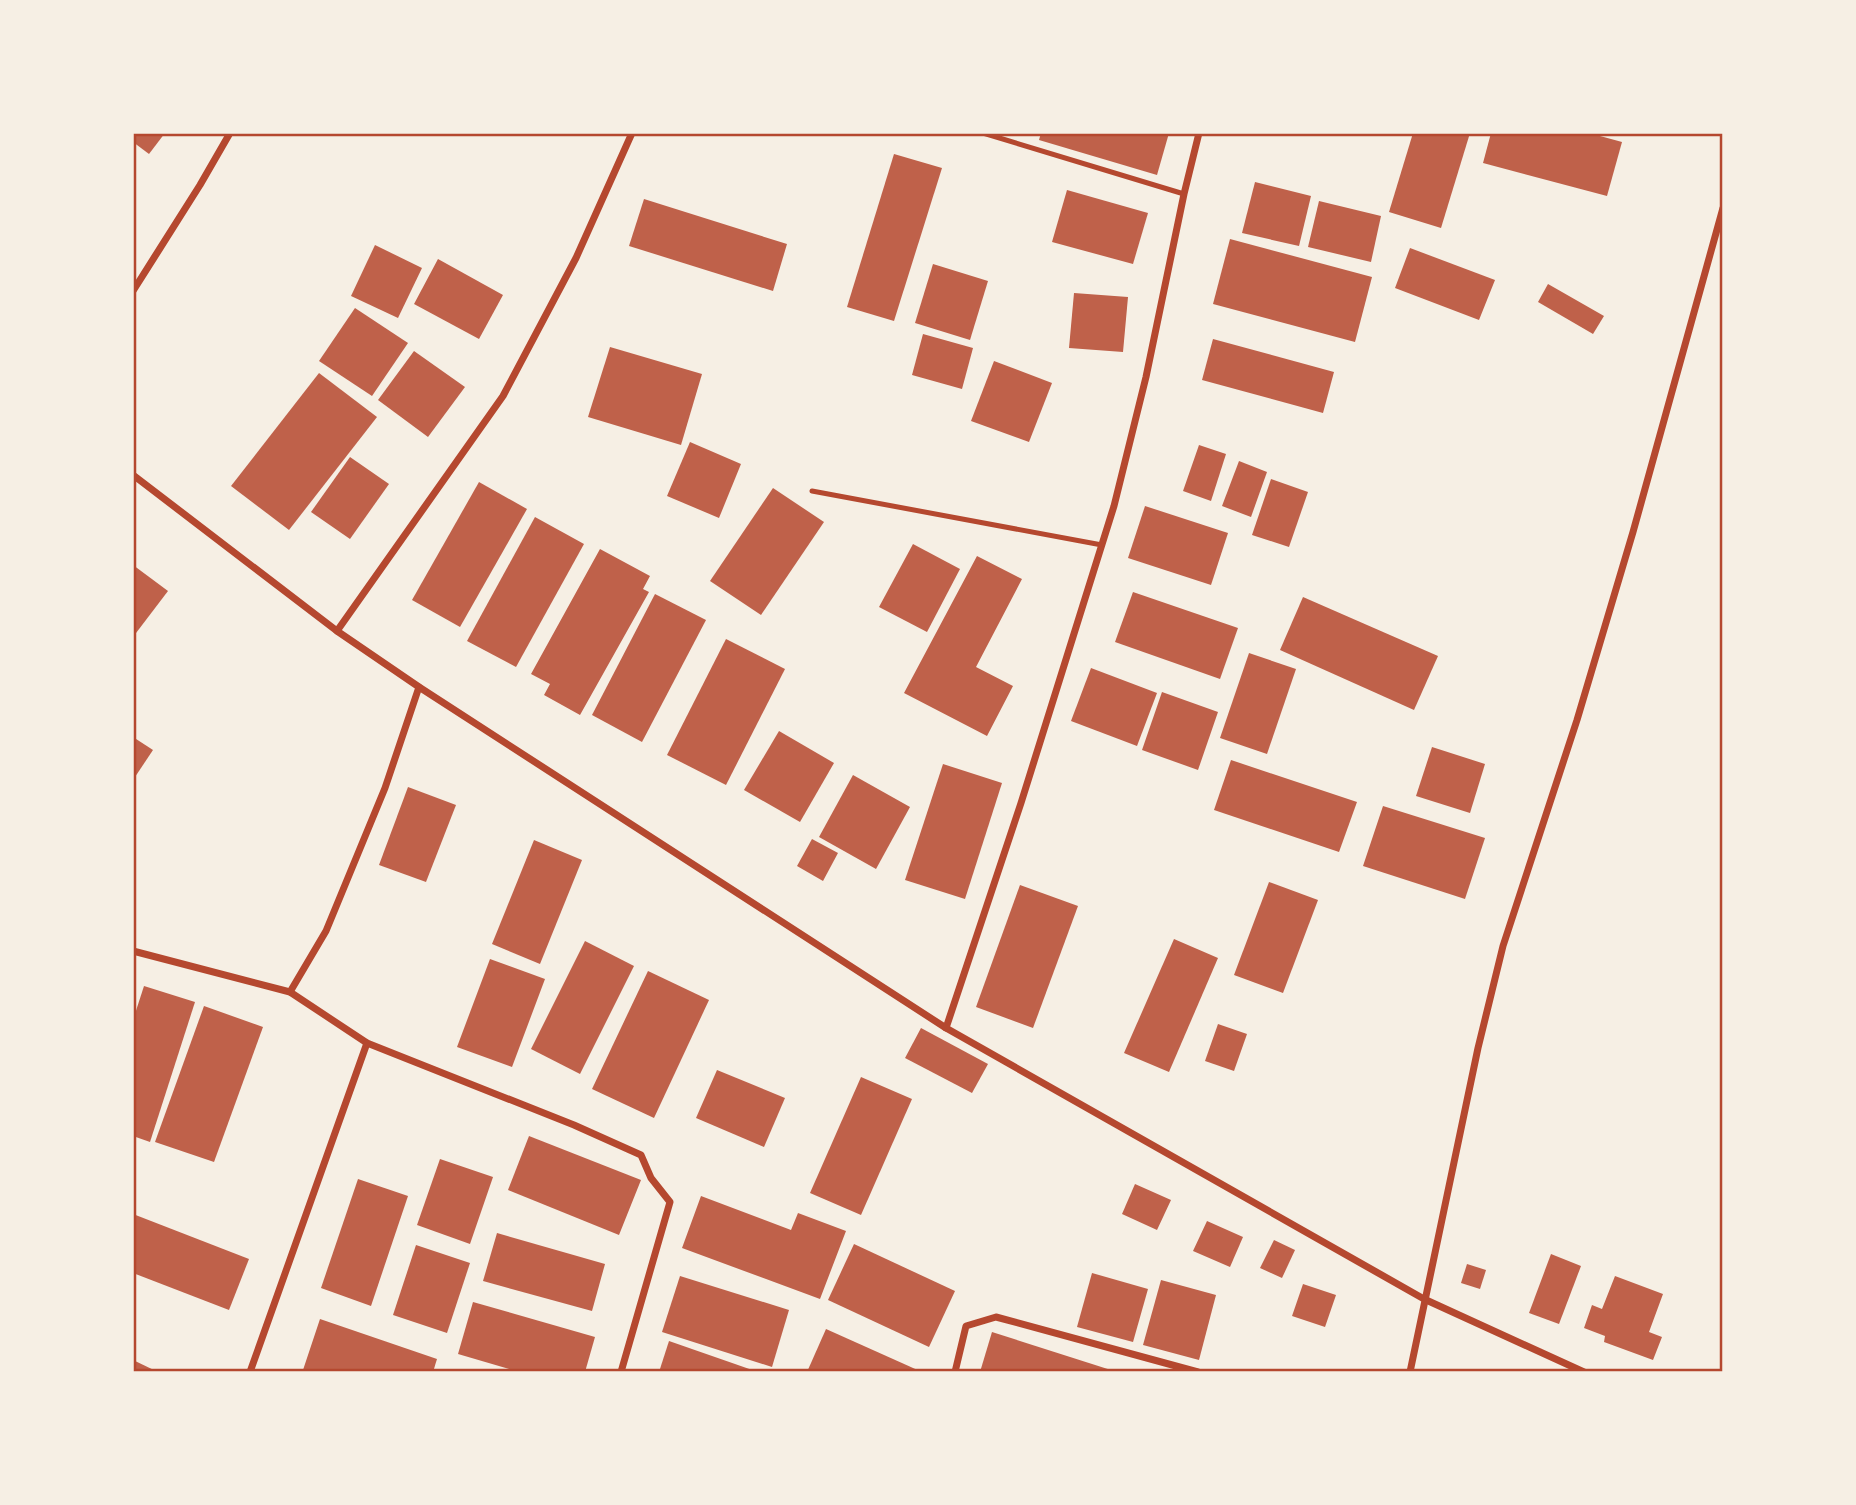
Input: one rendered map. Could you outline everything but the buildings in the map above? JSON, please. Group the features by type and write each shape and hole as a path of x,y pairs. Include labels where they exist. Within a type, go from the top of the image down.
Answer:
{"street":[{"path":"133,291 230,133"},
{"path":"337,631 503,396 576,258 632,133"},
{"path":"946,1028 1021,803 1114,506 1146,377 1199,133"},
{"path":"1410,1372 1478,1048 1503,946 1585,695 1723,208"},
{"path":"133,475 337,631 419,687 946,1028 1424,1299 1584,1372"},
{"path":"290,992 326,931 385,788 419,687"},
{"path":"133,951 290,992 367,1043 574,1125 641,1155 651,1178 670,1202 621,1372"},
{"path":"250,1372 367,1043"},
{"path":"955,1372 966,1326 996,1317 1198,1372"}],"lane":[{"path":"983,133 1184,194"},
{"path":"812,491 1102,545"}]}
